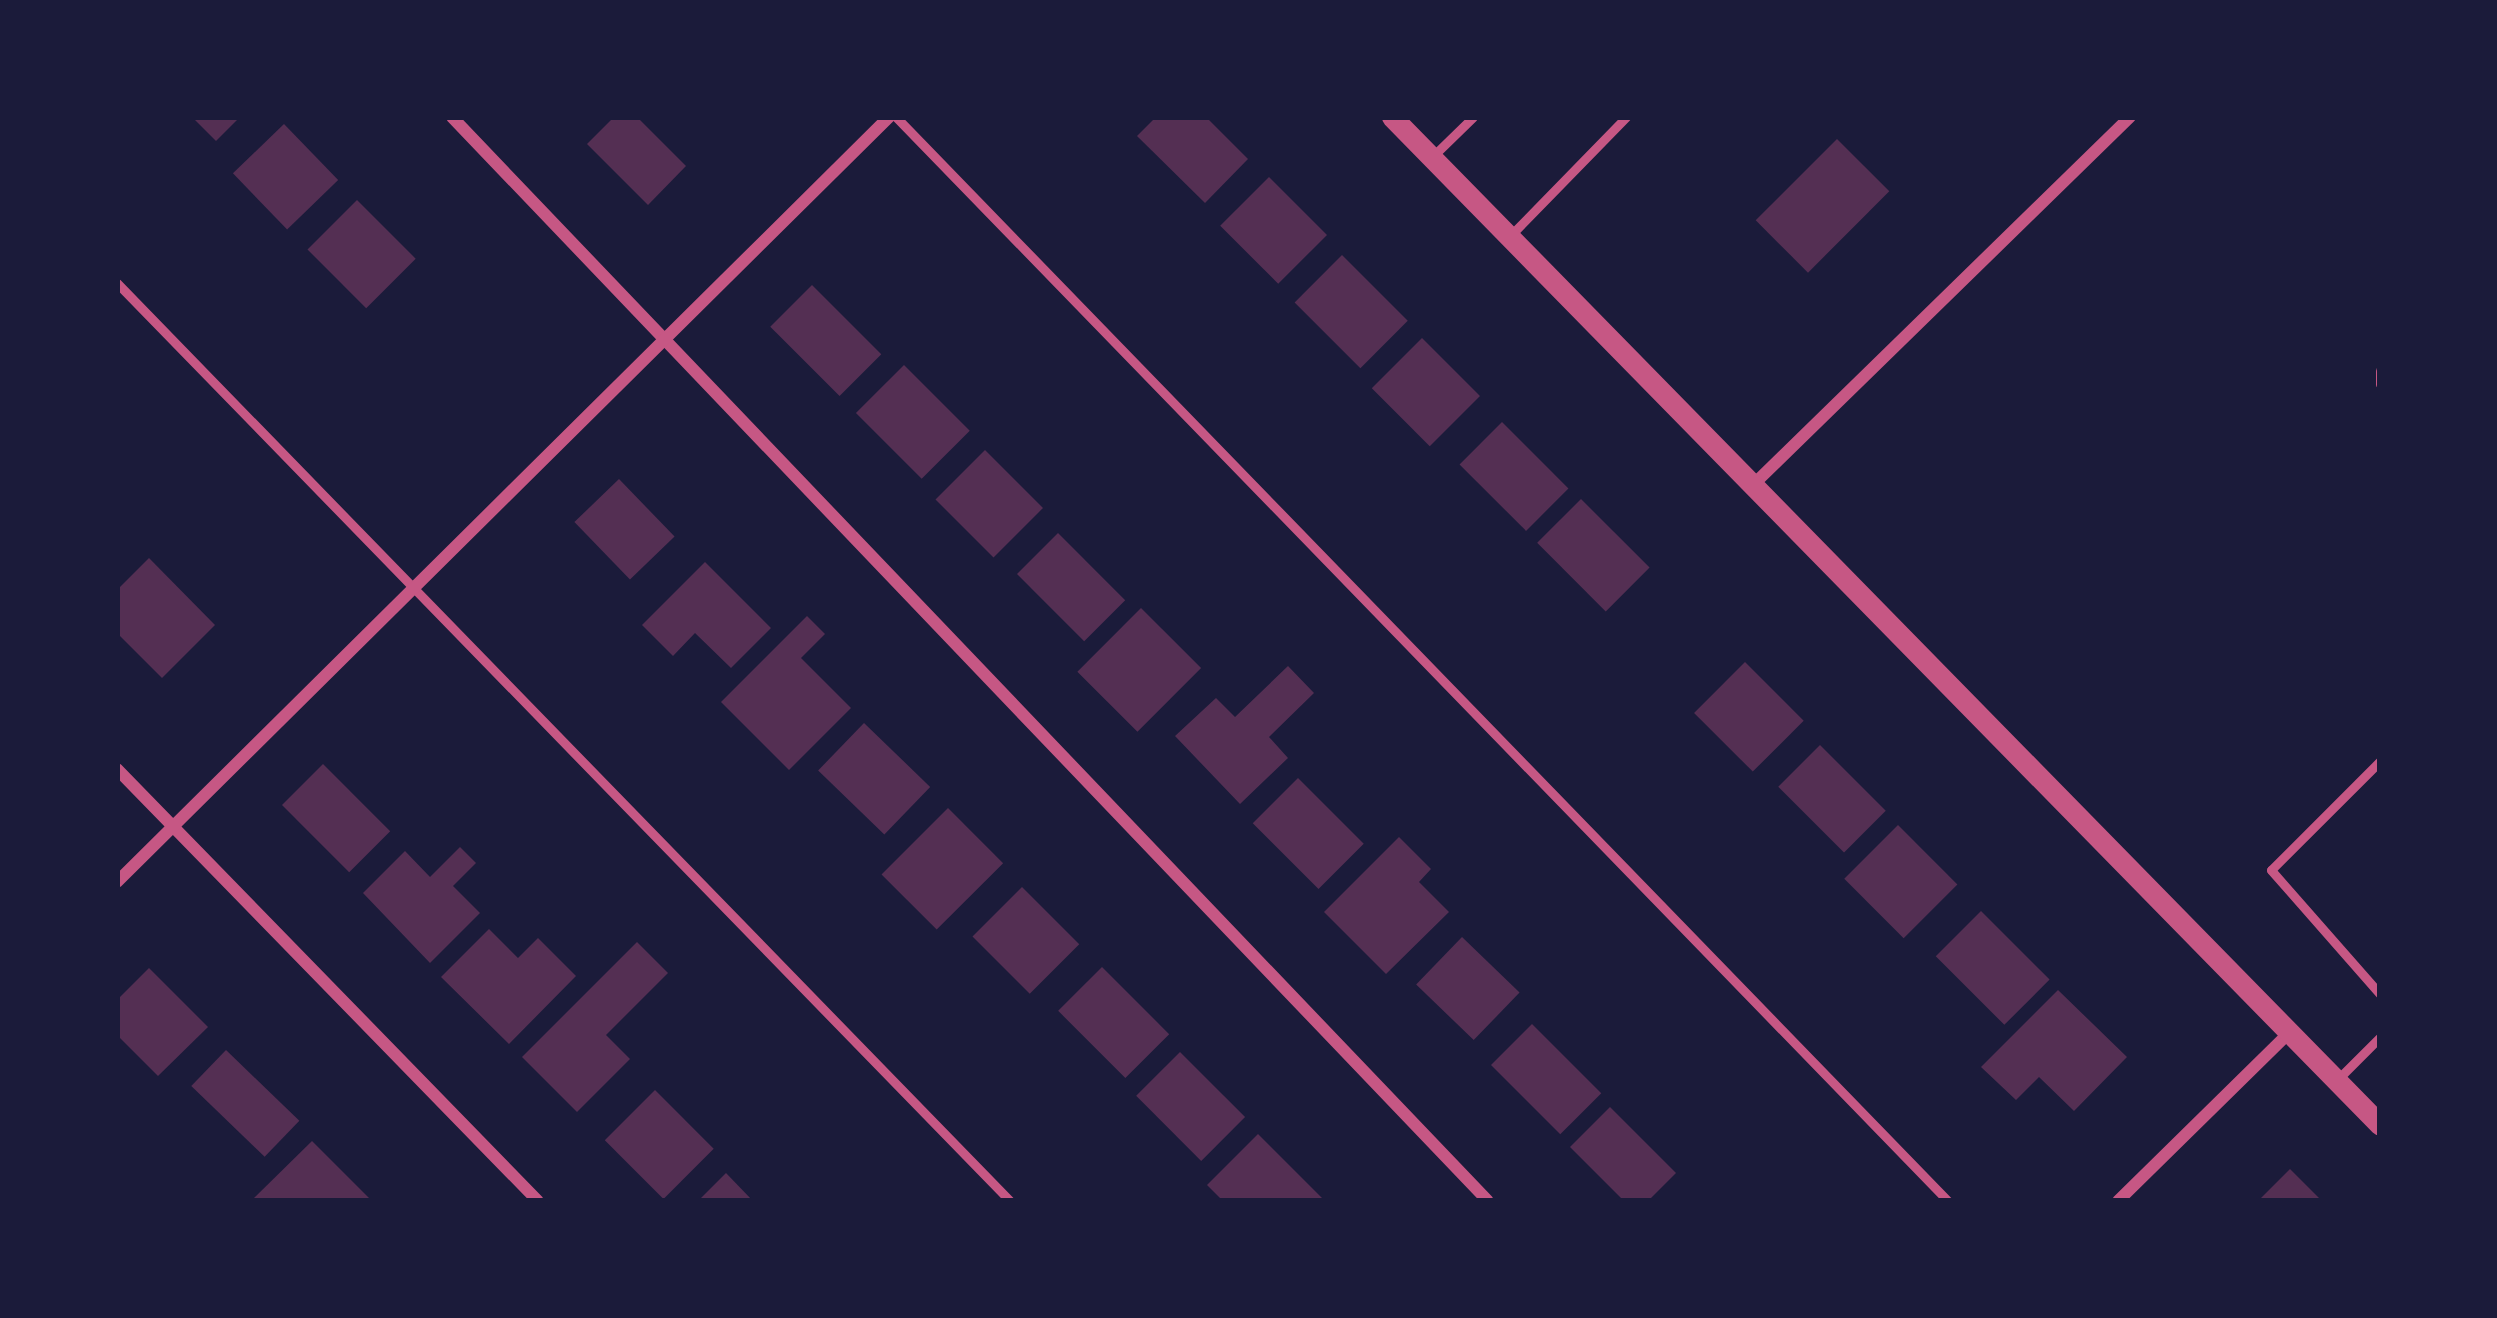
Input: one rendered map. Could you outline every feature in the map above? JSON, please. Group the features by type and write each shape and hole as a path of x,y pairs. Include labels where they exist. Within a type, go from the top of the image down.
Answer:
{"street":[{"path":"452,117 1488,1201"},
{"path":"117,882 892,117"},
{"path":"1392,117 2380,1125"},
{"path":"1754,484 2130,117"},
{"path":"117,769 538,1201"},
{"path":"2118,1201 2290,1033"}],"lane":[{"path":"892,117 1948,1201"},
{"path":"1432,157 1473,117"},
{"path":"1510,236 1626,117"},
{"path":"117,283 1010,1201"},
{"path":"2380,371 2380,384"},
{"path":"2380,761 2271,869 2380,994"},
{"path":"2337,1081 2380,1037"}],"building":[{"path":"192,117 240,117 216,141"},
{"path":"614,117 637,117 686,166 648,205 587,144"},
{"path":"1156,117 1206,117 1248,159 1205,203 1137,136"},
{"path":"284,124 338,180 287,229 233,173"},
{"path":"1837,139 1889,191 1808,273 1756,220"},
{"path":"1269,177 1327,235 1278,284 1220,226"},
{"path":"357,200 416,259 366,308 308,249"},
{"path":"1342,255 1408,321 1360,368 1295,302"},
{"path":"812,285 881,354 840,396 770,327"},
{"path":"1422,338 1480,396 1430,446 1372,388"},
{"path":"904,365 970,431 922,479 856,413"},
{"path":"1502,422 1568,488 1526,531 1460,464"},
{"path":"985,450 1043,508 993,557 936,499"},
{"path":"619,479 675,537 630,580 574,522"},
{"path":"1581,499 1650,568 1606,611 1537,543"},
{"path":"1058,533 1125,600 1084,641 1017,574"},
{"path":"149,558 215,625 162,678 117,633 117,590"},
{"path":"705,562 771,628 731,668 695,633 673,656 642,625"},
{"path":"1141,608 1201,668 1137,732 1077,672"},
{"path":"807,616 825,634 801,658 851,708 789,770 721,702"},
{"path":"1745,662 1804,721 1753,772 1694,713"},
{"path":"1288,666 1314,693 1269,737 1288,758 1240,804 1175,736 1216,698 1235,717"},
{"path":"864,723 930,787 884,834 818,770"},
{"path":"1820,745 1886,811 1844,852 1778,787"},
{"path":"323,764 390,831 349,872 282,805"},
{"path":"1298,778 1364,844 1319,889 1253,823"},
{"path":"948,808 1003,863 937,930 882,874"},
{"path":"1898,825 1957,884 1904,938 1844,879"},
{"path":"1399,837 1431,869 1419,882 1449,912 1386,974 1324,912"},
{"path":"460,847 476,863 453,886 480,913 430,963 363,893 405,851 430,877"},
{"path":"1022,887 1079,944 1030,994 973,936"},
{"path":"1981,911 2050,980 2004,1025 1936,956"},
{"path":"489,929 518,958 538,938 576,976 509,1044 441,977"},
{"path":"1462,937 1520,993 1474,1040 1416,984"},
{"path":"637,942 668,973 606,1035 630,1059 577,1112 522,1057"},
{"path":"1102,967 1169,1034 1125,1078 1058,1011"},
{"path":"149,968 208,1027 158,1076 117,1035 117,1000"},
{"path":"2058,990 2127,1057 2074,1111 2039,1077 2016,1100 1981,1067"},
{"path":"1532,1024 1601,1093 1560,1134 1491,1065"},
{"path":"226,1050 299,1121 265,1157 191,1086"},
{"path":"1180,1052 1245,1117 1201,1161 1136,1096"},
{"path":"655,1090 714,1149 663,1199 605,1140"},
{"path":"1610,1107 1676,1173 1648,1201 1624,1201 1570,1147"},
{"path":"1258,1134 1325,1201 1223,1201 1207,1185"},
{"path":"312,1141 372,1201 251,1201"},
{"path":"2290,1169 2322,1201 2258,1201"},
{"path":"726,1173 753,1201 698,1201"}]}
